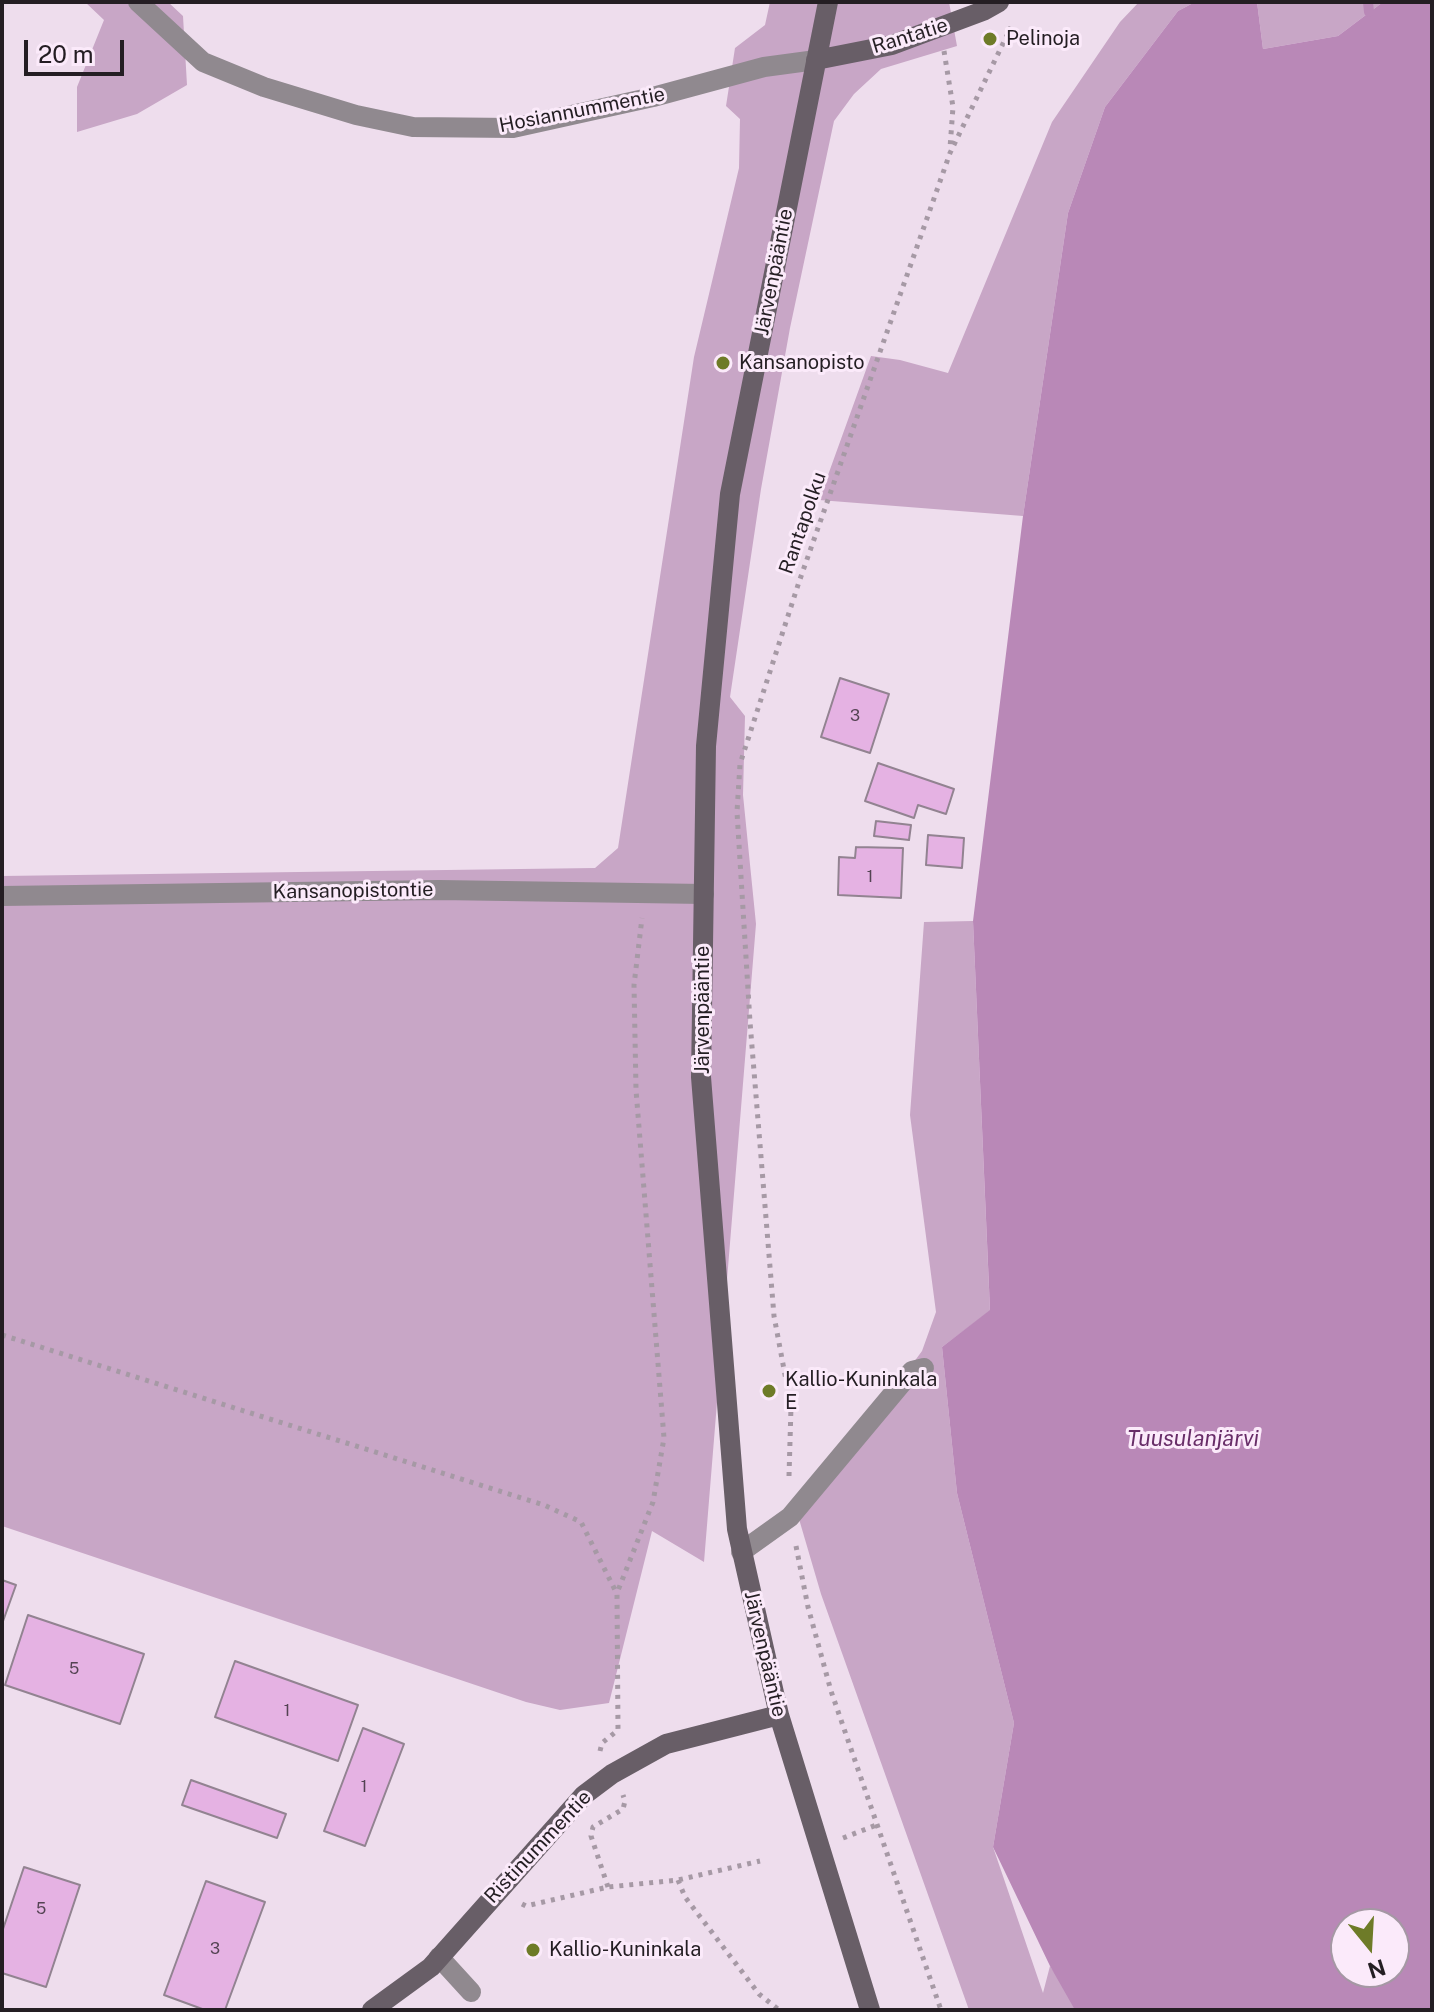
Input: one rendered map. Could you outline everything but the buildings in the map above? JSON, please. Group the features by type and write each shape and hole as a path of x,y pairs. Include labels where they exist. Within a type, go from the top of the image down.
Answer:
{"main road":[{"name":"Järvenpääntie","path":"828,2 730,494 706,746 701,1077 726,1407 741,1552 779,1715 870,2010"},
{"name":"Rantatie","path":"816,60 892,45 983,11 1008,8"},
{"name":"Ristinummentie","path":"372,2010 431,1967 584,1795 612,1774 666,1744 779,1715"}],"street":[{"name":"Hosiannummentie","path":"138,2 203,62 264,87 356,115 413,127 513,128 653,97 764,67 816,60"},
{"name":"Kansanopistontie","path":"2,896 439,890 704,894"},
{"path":"741,1552 790,1517 912,1371 924,1368"},
{"path":"439,1957 471,1992"}],"path":[{"name":"Rantapolku","path":"744,914 737,812 740,764 799,582 950,153 1008,8"},
{"name":"Rantapolku","path":"941,28 953,107 950,153"},
{"path":"608,1887 591,1836 593,1827 623,1809 625,1801 600,1752 602,1743 618,1730 617,1593 653,1502 664,1438 636,1090 634,985 645,893"},
{"path":"2,1335 544,1505 581,1522 617,1593"},
{"path":"839,1840 879,1823"},
{"path":"495,1892 526,1906 608,1887 678,1880 760,1861"},
{"path":"678,1880 685,1897 759,1994 779,2010"}],"shaded area":[{"path":"85,2 168,2 183,16 187,85 137,114 77,132 77,87 104,20"},
{"path":"770,2 949,2 957,46 881,69 854,94 834,121 790,328 761,489 730,697 745,716 743,795 756,924 704,1562 652,1531 609,1703 560,1710 526,1702 2,1526 2,876 595,868 618,848 694,357 739,168 740,119 726,106 735,48 765,25"},
{"path":"1139,2 1195,2 1178,11 1105,107 1068,213 1023,516 819,500 871,356 948,373 1052,122 1120,22"},
{"path":"1257,2 1383,2 1338,36 1263,49"},
{"path":"973,921 990,1311 942,1347 957,1493 1014,1723 993,1847 1043,1993 1050,1966 1080,2010 969,2010 821,1594 799,1519 922,1351 936,1312 910,1115 924,922"}],"water":[{"name":"Tuusulanjärvi","path":"1195,2 1257,2 1263,49 1338,36 1383,2 1432,2 1432,2010 1075,2010 1050,1966 993,1847 1014,1723 957,1493 942,1347 990,1310 973,921 1023,516 1068,213 1105,107 1178,11"}],"waterway":[{"path":"1368,2 1369,12"}],"place":[{"name":"Pelinoja","path":"990,39"},
{"name":"Kansanopisto","path":"723,363"},
{"name":"Kallio-Kuninkala E","path":"769,1391"},
{"name":"Kallio-Kuninkala","path":"533,1950"}]}
